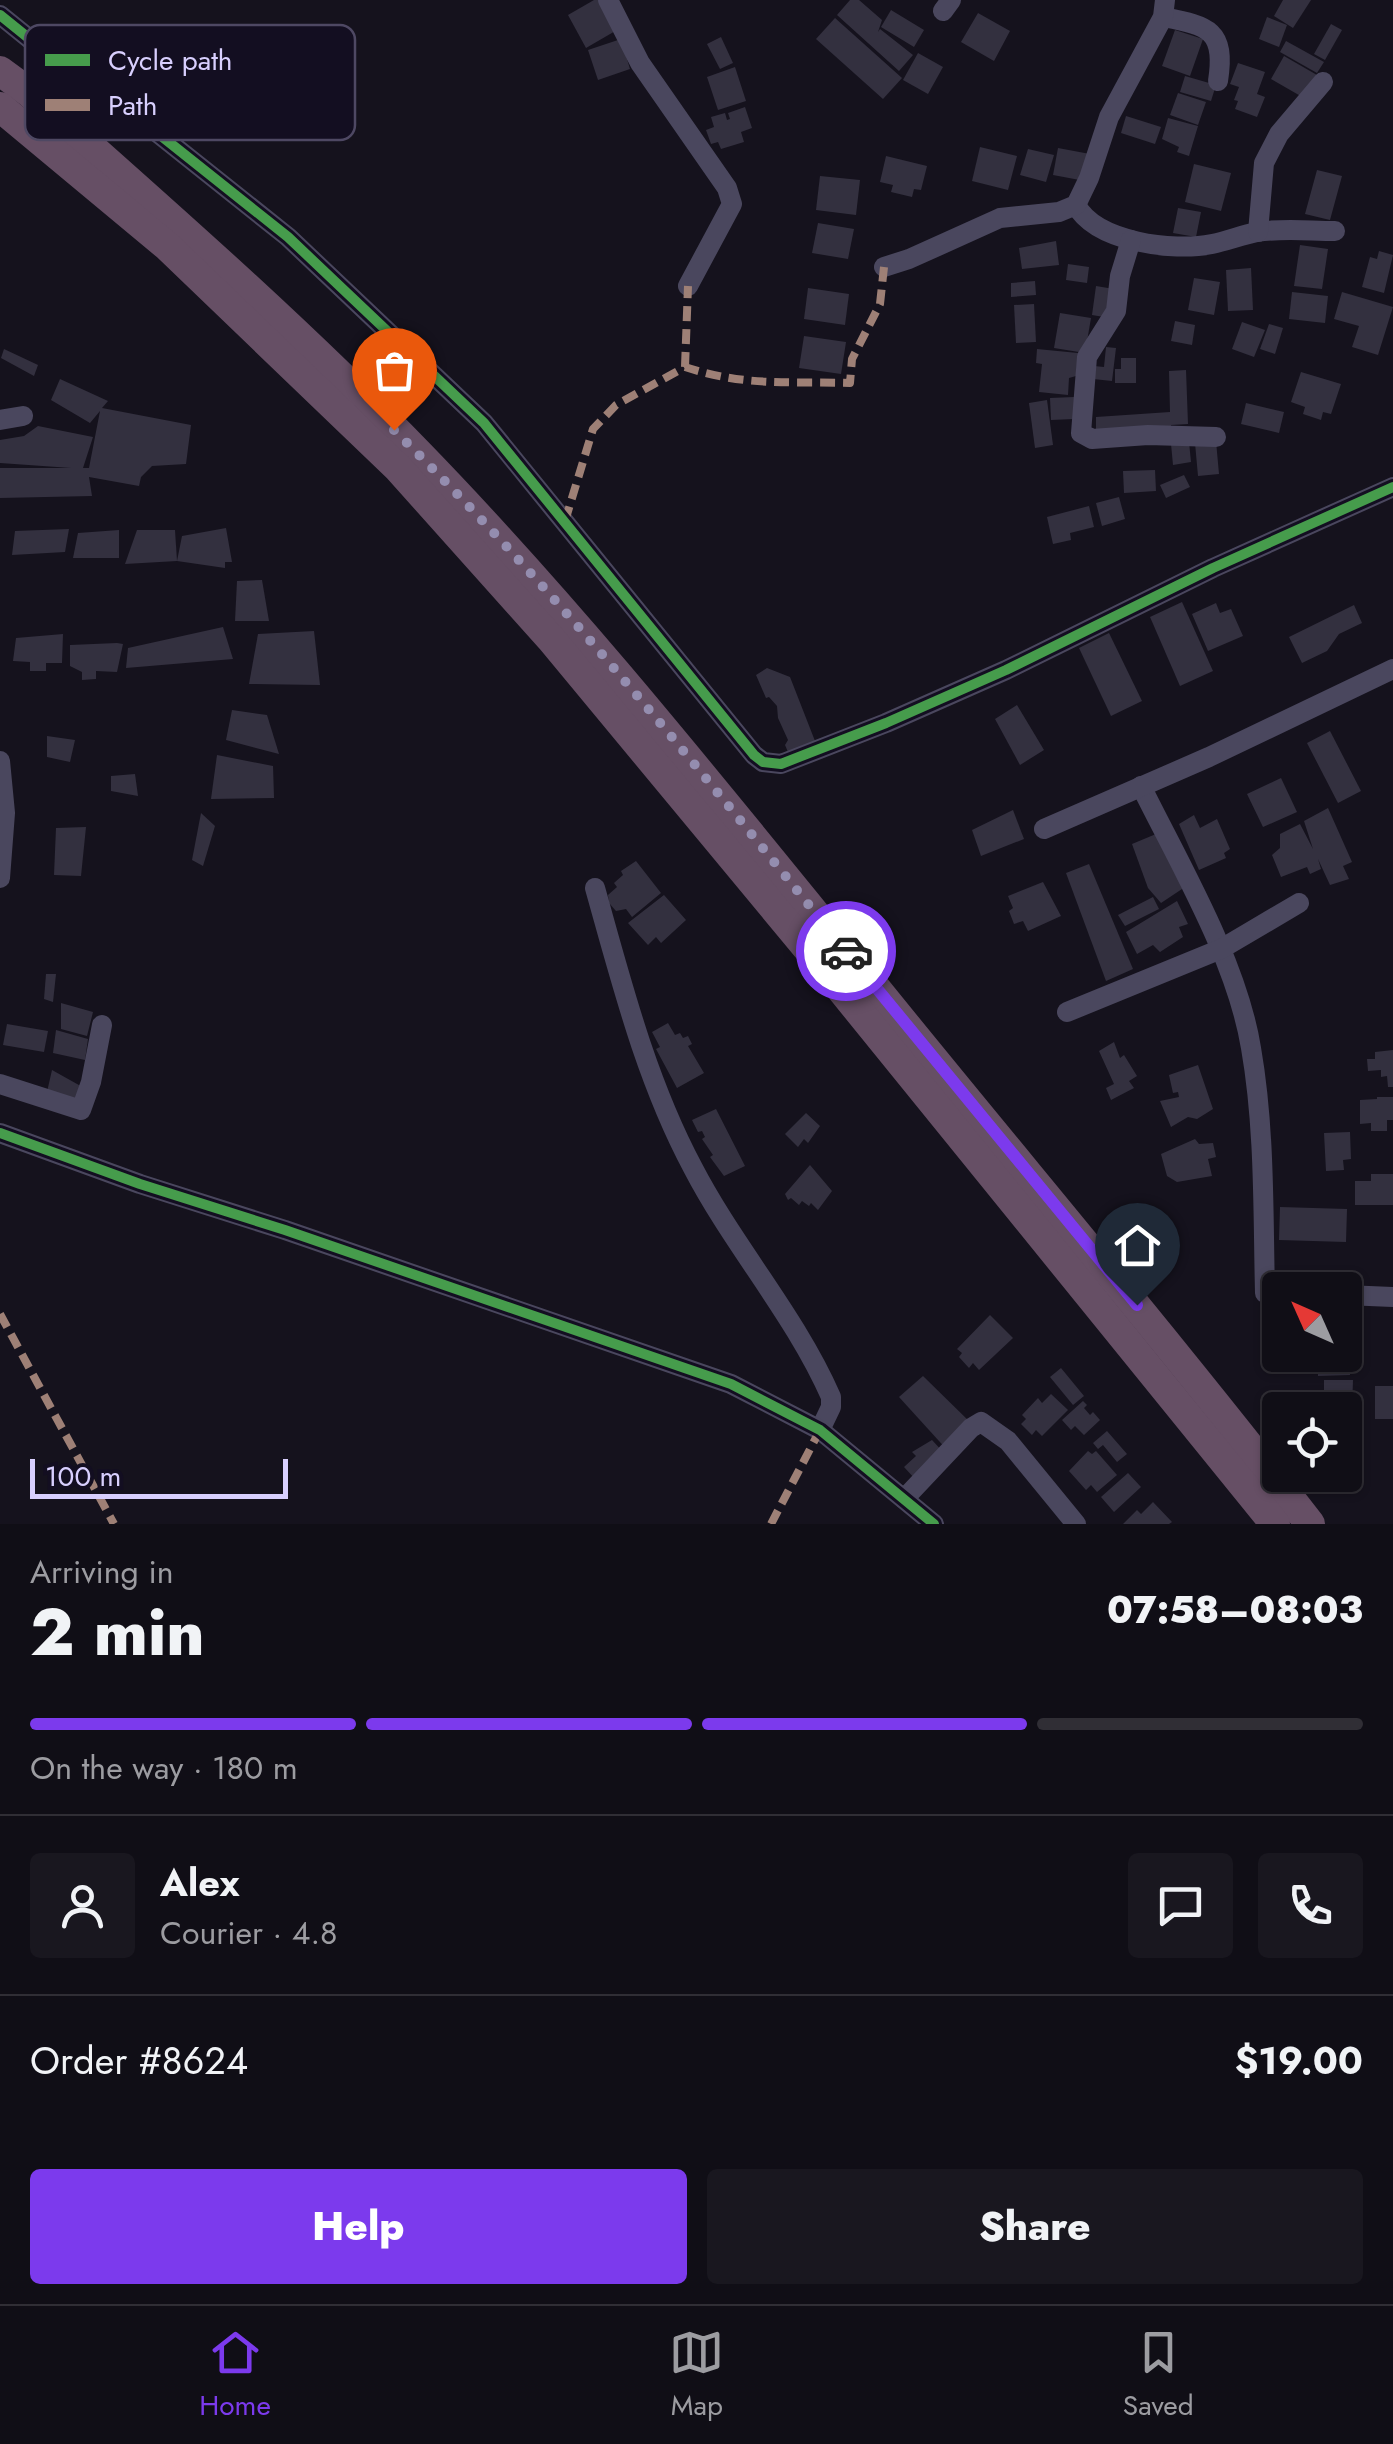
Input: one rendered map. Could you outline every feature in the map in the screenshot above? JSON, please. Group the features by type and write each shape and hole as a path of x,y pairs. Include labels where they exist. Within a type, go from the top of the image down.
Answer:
{"highway":[{"path":"0,71 25,90"},
{"path":"0,108 25,129"},
{"path":"39,140 167,246 398,468 550,639 765,897 1274,1524"},
{"path":"82,140 246,285 419,454 536,579 722,797 997,1138 1068,1220 1310,1524"}],"street":[{"path":"608,0 640,63 727,188 732,204 688,286"},
{"path":"884,266 922,254 1000,218 1059,212 1076,205 1109,117 1164,8 1203,25 1216,39 1221,49 1218,81"},
{"path":"0,14 25,35"},
{"path":"1258,232 1264,163 1279,134 1324,82"},
{"path":"166,140 288,237 472,411 754,756 763,762 781,764 1006,670 1213,568 1393,487"},
{"path":"1076,205 1086,218 1115,235 1156,244 1207,245 1258,232 1336,231"},
{"path":"1131,240 1120,276 1116,311 1088,357 1081,433 1092,439 1148,435 1216,437"},
{"path":"0,420 23,416"},
{"path":"1044,829 1393,669"},
{"path":"0,761 4,813 0,878"},
{"path":"1141,786 1222,949 1251,1045 1262,1155 1265,1272"},
{"path":"595,888 646,1068 693,1170 780,1305 831,1397 820,1430"},
{"path":"1067,1012 1222,949 1299,903"},
{"path":"0,1084 81,1110 91,1082 102,1024"},
{"path":"0,1133 731,1384 820,1430 934,1524"},
{"path":"1362,1295 1393,1296"},
{"path":"904,1499 981,1422 1008,1441 1076,1524"}],"building":[{"path":"600,0 617,30 586,48 568,15"},
{"path":"850,0 859,0 882,20 878,32 880,29 913,55 899,71 837,15"},
{"path":"1283,0 1311,0 1293,28 1274,16"},
{"path":"891,10 924,30 914,47 881,27"},
{"path":"978,13 1010,31 994,61 961,42"},
{"path":"1267,17 1287,25 1279,47 1259,39"},
{"path":"835,18 902,78 883,99 816,39"},
{"path":"1331,24 1342,30 1325,60 1314,54"},
{"path":"1175,30 1203,39 1190,76 1162,66"},
{"path":"721,37 733,63 720,69 707,44"},
{"path":"621,39 630,69 598,80 588,50"},
{"path":"1286,41 1324,62 1317,73 1280,52"},
{"path":"918,53 943,67 928,94 903,80"},
{"path":"1284,56 1317,75 1304,98 1271,79"},
{"path":"1238,63 1265,72 1257,94 1265,97 1257,117 1235,109 1239,87 1230,84"},
{"path":"735,67 746,101 718,110 707,77"},
{"path":"1185,76 1216,85 1211,101 1180,92"},
{"path":"1178,93 1206,102 1198,125 1170,115"},
{"path":"745,107 752,128 741,132 744,142 721,149 718,142 711,144 706,130 714,127 711,117 725,113 727,120 728,113"},
{"path":"1126,116 1161,127 1155,144 1121,133"},
{"path":"1168,118 1198,126 1189,156 1177,152 1179,147 1162,139"},
{"path":"980,147 1017,156 1008,190 972,181"},
{"path":"1058,148 1090,154 1085,181 1053,175"},
{"path":"1028,149 1054,155 1046,182 1020,175"},
{"path":"886,156 927,166 921,190 914,189 912,197 891,192 893,185 880,182"},
{"path":"1194,164 1231,173 1221,211 1185,202"},
{"path":"1317,170 1342,176 1330,220 1305,214"},
{"path":"820,176 860,180 856,215 816,210"},
{"path":"1178,208 1201,212 1196,237 1173,233"},
{"path":"818,223 854,229 848,259 812,253"},
{"path":"1056,241 1059,265 1022,269 1019,248"},
{"path":"1300,245 1328,249 1322,289 1294,286"},
{"path":"1379,251 1393,255 1384,293 1362,287 1370,257 1377,259"},
{"path":"1068,264 1089,267 1087,283 1066,280"},
{"path":"1251,268 1253,310 1228,311 1226,270"},
{"path":"1194,278 1220,282 1214,315 1188,310"},
{"path":"1035,281 1036,295 1011,297 1011,283"},
{"path":"1096,286 1114,289 1110,318 1092,315"},
{"path":"808,288 849,294 845,325 804,319"},
{"path":"1292,292 1328,296 1325,323 1289,319"},
{"path":"1342,292 1393,307 1378,355 1352,347 1359,326 1334,319"},
{"path":"1034,304 1036,342 1016,343 1014,305"},
{"path":"1060,313 1091,318 1085,353 1054,348"},
{"path":"1175,321 1195,325 1192,345 1171,341"},
{"path":"1242,322 1265,330 1254,357 1232,349"},
{"path":"1269,324 1283,328 1275,354 1260,349"},
{"path":"804,336 846,342 841,374 799,368"},
{"path":"1106,347 1116,348 1112,381 1093,379 1094,366 1104,367"},
{"path":"4,349 38,365 34,376 1,358"},
{"path":"1037,349 1078,353 1076,376 1069,378 1068,395 1039,392 1042,364 1036,363"},
{"path":"1121,358 1136,358 1136,383 1115,383 1115,369 1121,369"},
{"path":"1186,370 1188,424 1171,425 1171,429 1096,434 1096,417 1170,412 1169,371"},
{"path":"1301,372 1341,384 1331,414 1323,412 1321,420 1303,414 1305,407 1291,402"},
{"path":"60,379 108,401 102,408 191,425 186,464 152,466 141,477 139,486 89,477 92,496 0,498 0,468 71,468 0,463 0,440 24,436 38,426 93,437 83,468 89,468 100,411 90,423 51,400"},
{"path":"1074,397 1074,419 1051,420 1050,398"},
{"path":"1047,400 1053,445 1035,448 1029,403"},
{"path":"1246,403 1284,412 1279,433 1241,424"},
{"path":"1216,441 1219,474 1198,476 1195,443"},
{"path":"1189,442 1191,462 1173,465 1171,444"},
{"path":"1155,470 1156,491 1124,493 1123,471"},
{"path":"1184,475 1190,487 1166,498 1160,485"},
{"path":"1119,497 1125,519 1102,526 1096,503"},
{"path":"1089,506 1094,527 1070,533 1071,540 1053,544 1047,517"},
{"path":"226,528 232,562 225,562 225,568 177,561 182,536"},
{"path":"69,529 65,552 12,555 15,531"},
{"path":"119,530 119,558 73,558 78,533"},
{"path":"137,530 175,530 177,561 125,564"},
{"path":"262,580 269,621 235,621 237,581"},
{"path":"1182,602 1213,671 1180,686 1150,617"},
{"path":"1216,603 1220,613 1231,609 1243,636 1208,651 1192,614"},
{"path":"1354,605 1362,623 1339,634 1327,651 1302,663 1289,637"},
{"path":"223,627 233,659 126,668 128,648"},
{"path":"314,631 320,685 249,684 258,634"},
{"path":"1109,633 1142,701 1111,716 1079,648"},
{"path":"63,634 62,663 46,663 46,671 30,671 30,662 13,661 16,638"},
{"path":"123,644 117,672 96,671 96,679 82,680 82,672 70,666 70,645"},
{"path":"767,668 790,677 815,741 788,752 777,706 766,698 756,675"},
{"path":"1017,705 1044,750 1020,765 995,719"},
{"path":"232,710 267,715 279,754 226,740"},
{"path":"1330,731 1361,791 1338,803 1307,743"},
{"path":"47,736 75,740 70,762 47,757"},
{"path":"217,755 273,766 274,798 211,799"},
{"path":"135,774 138,796 111,791 111,776"},
{"path":"1281,778 1297,812 1263,827 1247,794"},
{"path":"1328,808 1352,862 1343,866 1349,879 1330,885 1318,859 1321,869 1310,874 1307,867 1281,877 1272,855 1280,848 1280,834 1300,824 1313,849 1304,821"},
{"path":"1013,810 1024,839 981,856 972,830"},
{"path":"201,813 215,826 203,866 192,860"},
{"path":"1194,815 1200,828 1217,819 1230,849 1224,853 1226,858 1199,870 1179,824"},
{"path":"86,827 81,876 54,875 56,828"},
{"path":"1156,834 1185,887 1161,903 1148,888 1132,844"},
{"path":"636,861 661,893 632,917 626,909 616,911 608,895 617,887 614,883 623,875 621,871"},
{"path":"1089,864 1133,969 1106,981 1066,873"},
{"path":"1043,882 1061,916 1028,931 1023,921 1014,924 1008,896"},
{"path":"664,895 686,920 661,943 656,937 648,945 628,923"},
{"path":"1153,897 1159,909 1125,926 1118,915"},
{"path":"1177,901 1188,924 1179,927 1183,937 1160,952 1153,945 1137,954 1126,932"},
{"path":"46,974 56,974 53,1002 44,999"},
{"path":"61,1003 93,1012 87,1036 61,1029"},
{"path":"668,1023 675,1035 688,1036 692,1044 688,1046 704,1073 677,1088 656,1049 660,1047 652,1032"},
{"path":"7,1024 48,1031 44,1052 3,1045"},
{"path":"56,1030 88,1039 85,1060 53,1053"},
{"path":"1114,1042 1120,1058 1124,1055 1137,1076 1129,1081 1134,1088 1111,1100 1106,1088 1114,1084 1099,1051"},
{"path":"1393,1050 1393,1087 1388,1087 1387,1076 1381,1077 1381,1070 1368,1071 1367,1059 1375,1059 1375,1052"},
{"path":"1198,1065 1213,1109 1171,1127 1160,1101 1179,1097 1178,1092 1173,1093 1169,1075"},
{"path":"52,1070 86,1089 79,1108 47,1092"},
{"path":"1393,1097 1393,1120 1387,1120 1387,1131 1371,1131 1371,1123 1360,1124 1360,1100"},
{"path":"716,1109 745,1166 724,1176 710,1157 713,1155 702,1139 702,1131 698,1132 692,1120"},
{"path":"806,1113 820,1126 808,1143 804,1139 798,1147 785,1134"},
{"path":"1350,1132 1351,1159 1343,1160 1344,1170 1326,1171 1324,1133"},
{"path":"1195,1139 1199,1144 1213,1143 1216,1157 1208,1159 1212,1176 1177,1182 1167,1176 1161,1154"},
{"path":"810,1165 832,1191 818,1210 811,1203 809,1206 802,1201 799,1205 791,1198 788,1200 785,1194"},
{"path":"1371,1174 1393,1174 1393,1205 1355,1205 1355,1181 1371,1181"},
{"path":"1280,1207 1347,1209 1346,1242 1279,1240"},
{"path":"990,1315 1013,1338 979,1370 973,1363 969,1368 957,1349"},
{"path":"1061,1368 1084,1396 1073,1405 1050,1377"},
{"path":"1318,1372 1350,1372 1350,1375 1318,1376"},
{"path":"923,1376 974,1426 949,1452 899,1397"},
{"path":"1324,1380 1353,1380 1353,1392 1324,1392"},
{"path":"1375,1386 1393,1386 1393,1419 1375,1419"},
{"path":"1051,1394 1068,1410 1042,1436 1036,1430 1032,1435 1021,1424 1026,1419 1022,1415 1038,1398 1042,1403"},
{"path":"1083,1401 1090,1415 1093,1412 1100,1420 1084,1435 1075,1426 1071,1430 1062,1420"},
{"path":"1107,1431 1127,1454 1117,1462 1103,1445 1098,1449 1093,1443"},
{"path":"932,1440 944,1453 916,1480 904,1467 916,1456 912,1452"},
{"path":"1088,1451 1096,1451 1117,1475 1097,1492 1091,1485 1086,1490 1069,1471"},
{"path":"1128,1473 1141,1487 1114,1512 1101,1497"},
{"path":"1153,1502 1172,1522 1123,1524 1137,1510 1141,1514"}],"marked path":[{"path":"565,521 593,429 616,405 685,367 748,380 850,383 852,359 880,304 884,267"},
{"path":"685,367 688,286"},
{"path":"0,1314 114,1524"},
{"path":"771,1524 820,1430"}],"cycle path":[{"path":"0,15 25,35"},
{"path":"166,140 288,237 484,423 763,762 781,764 886,723 1393,487"},
{"path":"0,1133 731,1384 820,1430 934,1524"}],"way so far":[{"path":"394,430 536,579 722,797 846,951"}],"route":[{"path":"846,951 1137,1305"}]}
